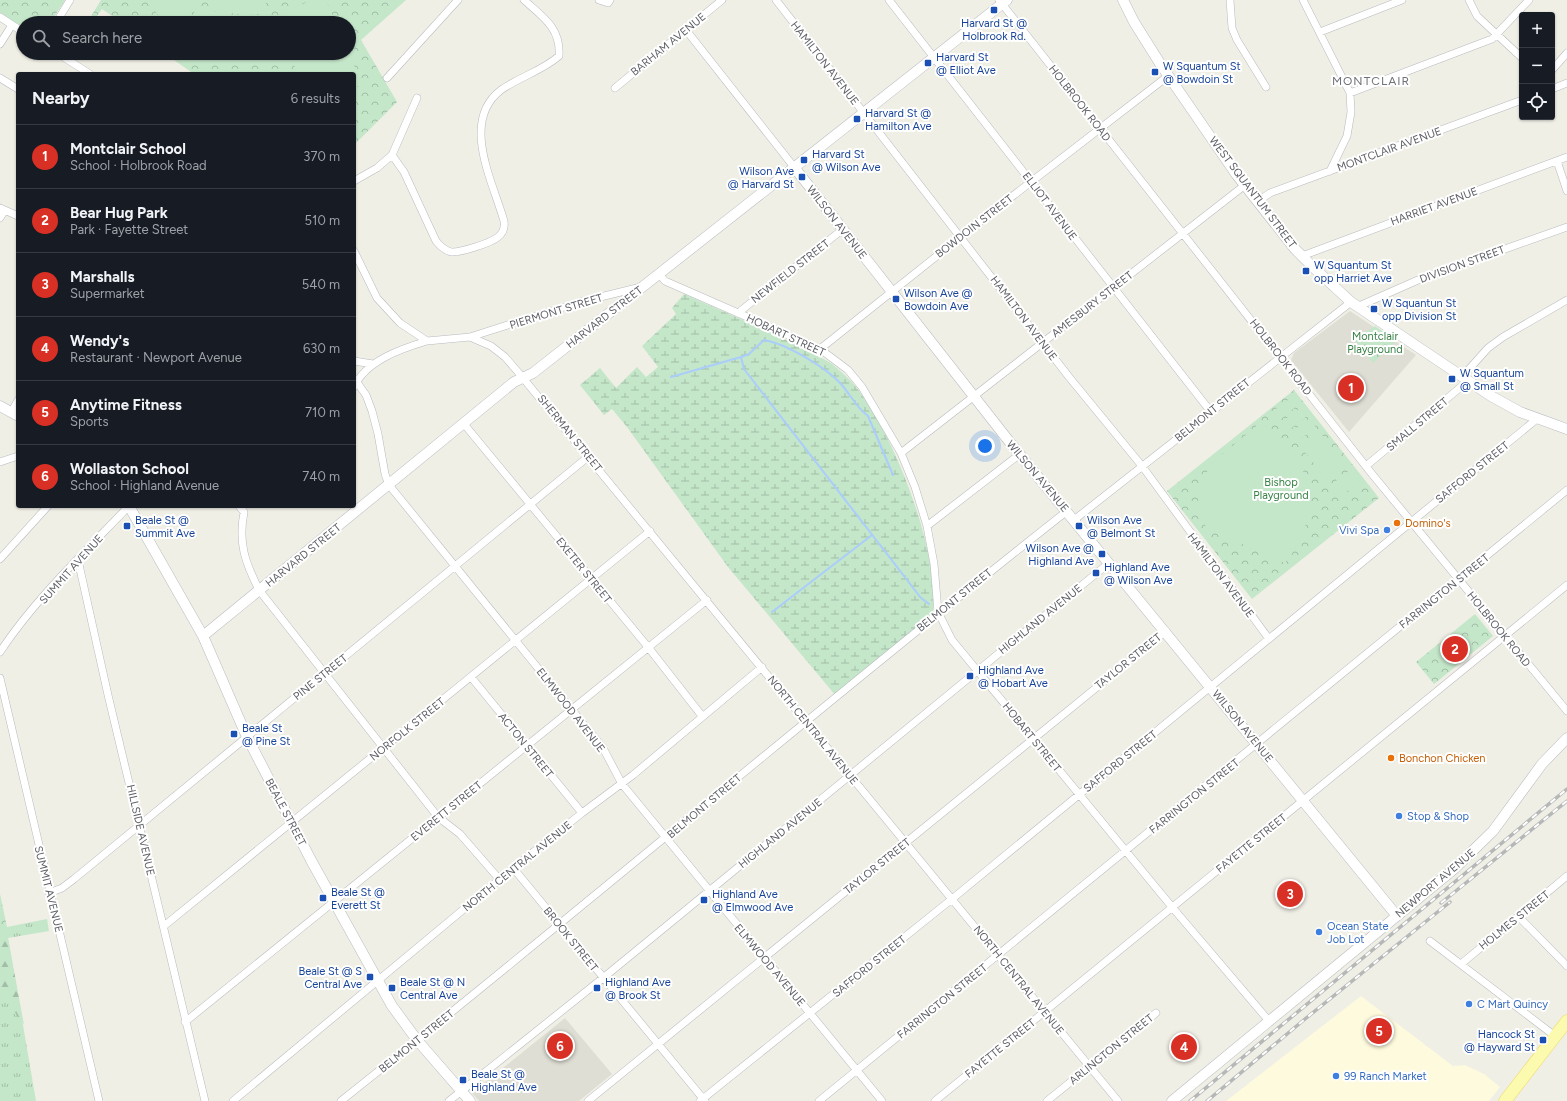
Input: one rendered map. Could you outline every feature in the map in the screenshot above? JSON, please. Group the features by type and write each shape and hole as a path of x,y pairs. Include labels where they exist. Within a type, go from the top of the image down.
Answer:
{"main road":[{"path":"1505,1101 1567,1021"}],"street":[{"path":"60,16 70,0"},
{"path":"388,78 458,0"},
{"path":"392,155 404,172 436,241 442,248 451,252 458,252 496,238 502,232 504,221 481,146 482,118 493,98 502,90 551,63 559,56 559,39 556,32 524,0"},
{"path":"599,0 608,3 610,0"},
{"name":"BARHAM AVENUE","path":"614,88 722,0"},
{"name":"HAMILTON AVENUE","path":"776,0 1069,377 1142,466 1269,639"},
{"name":"ELLIOT AVENUE","path":"889,0 1211,412"},
{"name":"WEST SQUANTUM STREET","path":"1123,0 1134,22 1168,76 1257,202 1302,256 1355,304 1465,379 1520,412 1567,429"},
{"path":"1230,0 1232,3 1232,28 1237,40 1266,87"},
{"path":"1303,0 1350,93 1351,112 1347,136 1330,171"},
{"path":"1320,32 1386,3 1402,0"},
{"path":"1468,0 1477,16 1519,55"},
{"path":"1350,93 1492,39 1497,36 1529,0"},
{"name":"HARVARD STREET","path":"202,636 514,382 533,373 642,286 934,59 1003,1"},
{"name":"HOLBROOK ROAD","path":"1003,1 1100,128 1366,466 1567,711"},
{"path":"0,17 16,28"},
{"path":"0,44 12,25"},
{"name":"WILSON AVENUE","path":"686,30 974,397 1211,688 1304,799 1397,916"},
{"path":"1555,67 1567,54"},
{"path":"68,60 87,72"},
{"name":"BOWDOIN STREET","path":"820,349 1168,76"},
{"path":"0,78 16,88"},
{"path":"1555,88 1567,83"},
{"path":"356,180 377,168 392,155 417,98"},
{"name":"MONTCLAIR AVENUE","path":"1257,202 1270,193 1519,101"},
{"name":"HARRIET AVENUE","path":"1302,256 1567,157"},
{"path":"1557,161 1567,191"},
{"name":"AMESBURY STREET","path":"901,453 1245,185"},
{"path":"0,218 2,209 16,215"},
{"name":"DIVISION STREET","path":"1355,304 1567,227"},
{"name":"NEWFIELD STREET","path":"738,313 843,229"},
{"path":"356,255 373,292 387,311 400,323 427,341"},
{"name":"HOBART STREET","path":"658,274 665,281 820,349 836,359 848,370 862,387 901,453 927,526 934,564 938,612 952,640 1172,907 1269,1020"},
{"name":"PIERMONT STREET","path":"470,337 580,302 642,286"},
{"name":"SMALL STREET","path":"1366,466 1465,379 1488,348 1502,337 1567,300"},
{"name":"BELMONT STREET","path":"1074,520 1281,357 1355,304"},
{"name":"SHERMAN STREET","path":"427,341 470,337 490,346 505,357 589,456 762,667"},
{"path":"356,382 373,364 427,341"},
{"path":"356,361 373,364"},
{"name":"ELMWOOD AVENUE","path":"356,384 366,395 375,418 385,474 389,485 603,748 622,784 882,1101"},
{"path":"0,406 15,415"},
{"name":"SAFFORD STREET","path":"703,1100 1211,688 1538,418"},
{"name":"EXETER STREET","path":"464,424 648,647 702,716"},
{"path":"927,526 1020,454"},
{"name":"PINE STREET","path":"49,893 62,888 140,825 324,673 456,567 589,456"},
{"path":"0,462 16,457"},
{"name":"FARRINGTON STREET","path":"819,1101 1258,744 1567,490"},
{"path":"0,559 46,508"},
{"name":"SUMMIT AVENUE","path":"0,652 10,637 78,560 127,508"},
{"name":"BEALE STREET","path":"130,508 202,636 247,737 334,901 392,1006 417,1040 470,1101"},
{"path":"243,508 243,552 247,568 259,590 438,817 460,834 500,880"},
{"name":"BELMONT STREET","path":"341,1101 666,837 938,612 1067,511"},
{"name":"NORFOLK STREET","path":"164,926 650,531"},
{"name":"HILLSIDE AVENUE","path":"78,560 204,1101"},
{"name":"HIGHLAND AVENUE","path":"450,1101 604,978 1109,562"},
{"name":"FAYETTE STREET","path":"935,1101 1567,585"},
{"name":"EVERETT STREET","path":"185,1022 707,600"},
{"name":"TAYLOR STREET","path":"588,1101 1166,631"},
{"name":"NORTH CENTRAL AVENUE","path":"233,1101 582,813 622,784 762,667 1118,1101"},
{"name":"ACTON STREET","path":"471,677 582,813"},
{"name":"SUMMIT AVENUE","path":"0,678 49,893 99,1101"},
{"name":"NEWPORT AVENUE","path":"1172,1101 1454,869 1478,846 1501,820 1542,764 1567,738"},
{"name":"BROOK STREET","path":"514,869 703,1100"},
{"name":"HOLMES STREET","path":"1461,964 1567,876"},
{"path":"1519,917 1567,966"},
{"path":"1430,941 1555,1036"},
{"name":"ARLINGTON STREET","path":"1047,1101 1156,1013"}],"shaded area":[{"path":"1350,311 1416,355 1349,432 1291,360 1294,353"},
{"path":"1361,996 1453,1066 1465,1065 1484,1074 1500,1087 1489,1101 1226,1101"},
{"path":"565,1018 612,1074 579,1101 479,1101 472,1093"}],"green space":[{"path":"0,0 65,0 55,16 16,16 16,23 0,13"},
{"path":"101,0 406,0 361,40 397,102 356,143 356,72 191,72 174,60 356,60 356,16 112,16 102,9 97,16 91,16"},
{"path":"147,0 194,0 191,16 159,16"},
{"path":"207,0 265,0 268,11 252,15 236,14 221,9"},
{"path":"312,0 326,0 333,16 275,16"},
{"path":"195,7 222,13 225,16 194,16"},
{"path":"292,60 352,60 362,84 356,87 356,72 297,72"},
{"path":"684,294 757,326 832,364 856,387 871,408 900,465 923,531 930,563 933,593 932,618 836,696 728,567 627,427 612,409 604,415 580,385 600,368 616,388 637,367 646,377 658,367 642,346 676,314 672,308"},
{"name":"Montclair Playground","path":"1375,326 1396,341 1373,363 1355,340"},
{"name":"Bishop Playground","path":"1294,390 1379,498 1252,599 1167,491"},
{"path":"1292,397 1298,405 1280,420 1273,411"},
{"path":"1300,408 1307,416 1288,431 1282,422"},
{"path":"1309,419 1316,427 1297,442 1290,433"},
{"path":"1259,424 1278,436 1292,451 1302,468 1308,486 1309,506 1306,525 1298,545 1285,563 1206,528 1198,502 1209,465"},
{"path":"1321,434 1328,443 1309,457 1302,449"},
{"path":"1329,445 1336,454 1318,468 1311,460"},
{"path":"1338,456 1345,465 1326,479 1319,471"},
{"path":"1353,468 1362,480 1342,495 1333,483"},
{"path":"1475,614 1493,636 1434,684 1416,662"},
{"path":"0,894 7,927 0,927"},
{"path":"47,919 49,931 8,938 36,1101 0,1101 0,927"},
{"path":"0,938 8,938 24,1025 0,991"}],"waterway":[{"path":"893,475 868,416 857,406 842,385 827,371 784,346 764,340 749,354 741,357 744,369 921,598 929,604"},
{"path":"671,377 741,357"},
{"path":"772,612 872,535"}],"railway":[{"path":"1190,1101 1567,789"},
{"path":"1441,903 1567,801"},
{"path":"1207,1101 1305,1019 1450,902"}],"place":[{"name":"Harvard St @ Holbrook Rd.","path":"994,10"},
{"name":"Harvard St @ Elliot Ave","path":"928,63"},
{"name":"W Squantum St @ Bowdoin St","path":"1155,72"},
{"name":"Harvard St @ Hamilton Ave","path":"857,119"},
{"name":"Harvard St @ Wilson Ave","path":"804,160"},
{"name":"Wilson Ave @ Harvard St","path":"802,177"},
{"name":"W Squantum St opp Harriet Ave","path":"1306,271"},
{"name":"Wilson Ave @ Bowdoin Ave","path":"896,299"},
{"name":"W Squantun St opp Division St","path":"1374,309"},
{"name":"W Squantum @ Small St","path":"1452,379"},
{"name":"Montclair School","path":"1351,388"},
{"name":"Domino's","path":"1397,523"},
{"name":"Beale St @ Summit Ave","path":"127,526"},
{"name":"Wilson Ave @ Belmont St","path":"1079,526"},
{"name":"Vivi Spa","path":"1387,530"},
{"name":"Wilson Ave @ Highland Ave","path":"1102,554"},
{"name":"Highland Ave @ Wilson Ave","path":"1096,573"},
{"name":"Bear Hug Park","path":"1455,649"},
{"name":"Highland Ave @ Hobart Ave","path":"970,676"},
{"name":"Beale St @ Pine St","path":"234,734"},
{"name":"Bonchon Chicken","path":"1391,758"},
{"name":"Stop & Shop","path":"1399,816"},
{"name":"Marshalls","path":"1290,894"},
{"name":"Beale St @ Everett St","path":"323,898"},
{"name":"Highland Ave @ Elmwood Ave","path":"704,900"},
{"name":"Ocean State Job Lot","path":"1319,932"},
{"name":"Beale St @ S Central Ave","path":"370,977"},
{"name":"Beale St @ N Central Ave","path":"392,988"},
{"name":"Highland Ave @ Brook St","path":"597,988"},
{"name":"C Mart Quincy","path":"1469,1004"},
{"name":"Anytime Fitness","path":"1379,1031"},
{"name":"Hancock St @ Hayward St","path":"1543,1040"},
{"name":"Wollaston School","path":"560,1046"},
{"name":"Wendy's","path":"1184,1047"},
{"name":"99 Ranch Market","path":"1336,1076"},
{"name":"Beale St @ Highland Ave","path":"463,1080"}],"district":[{"name":"MONTCLAIR","path":"1371,81"}]}
